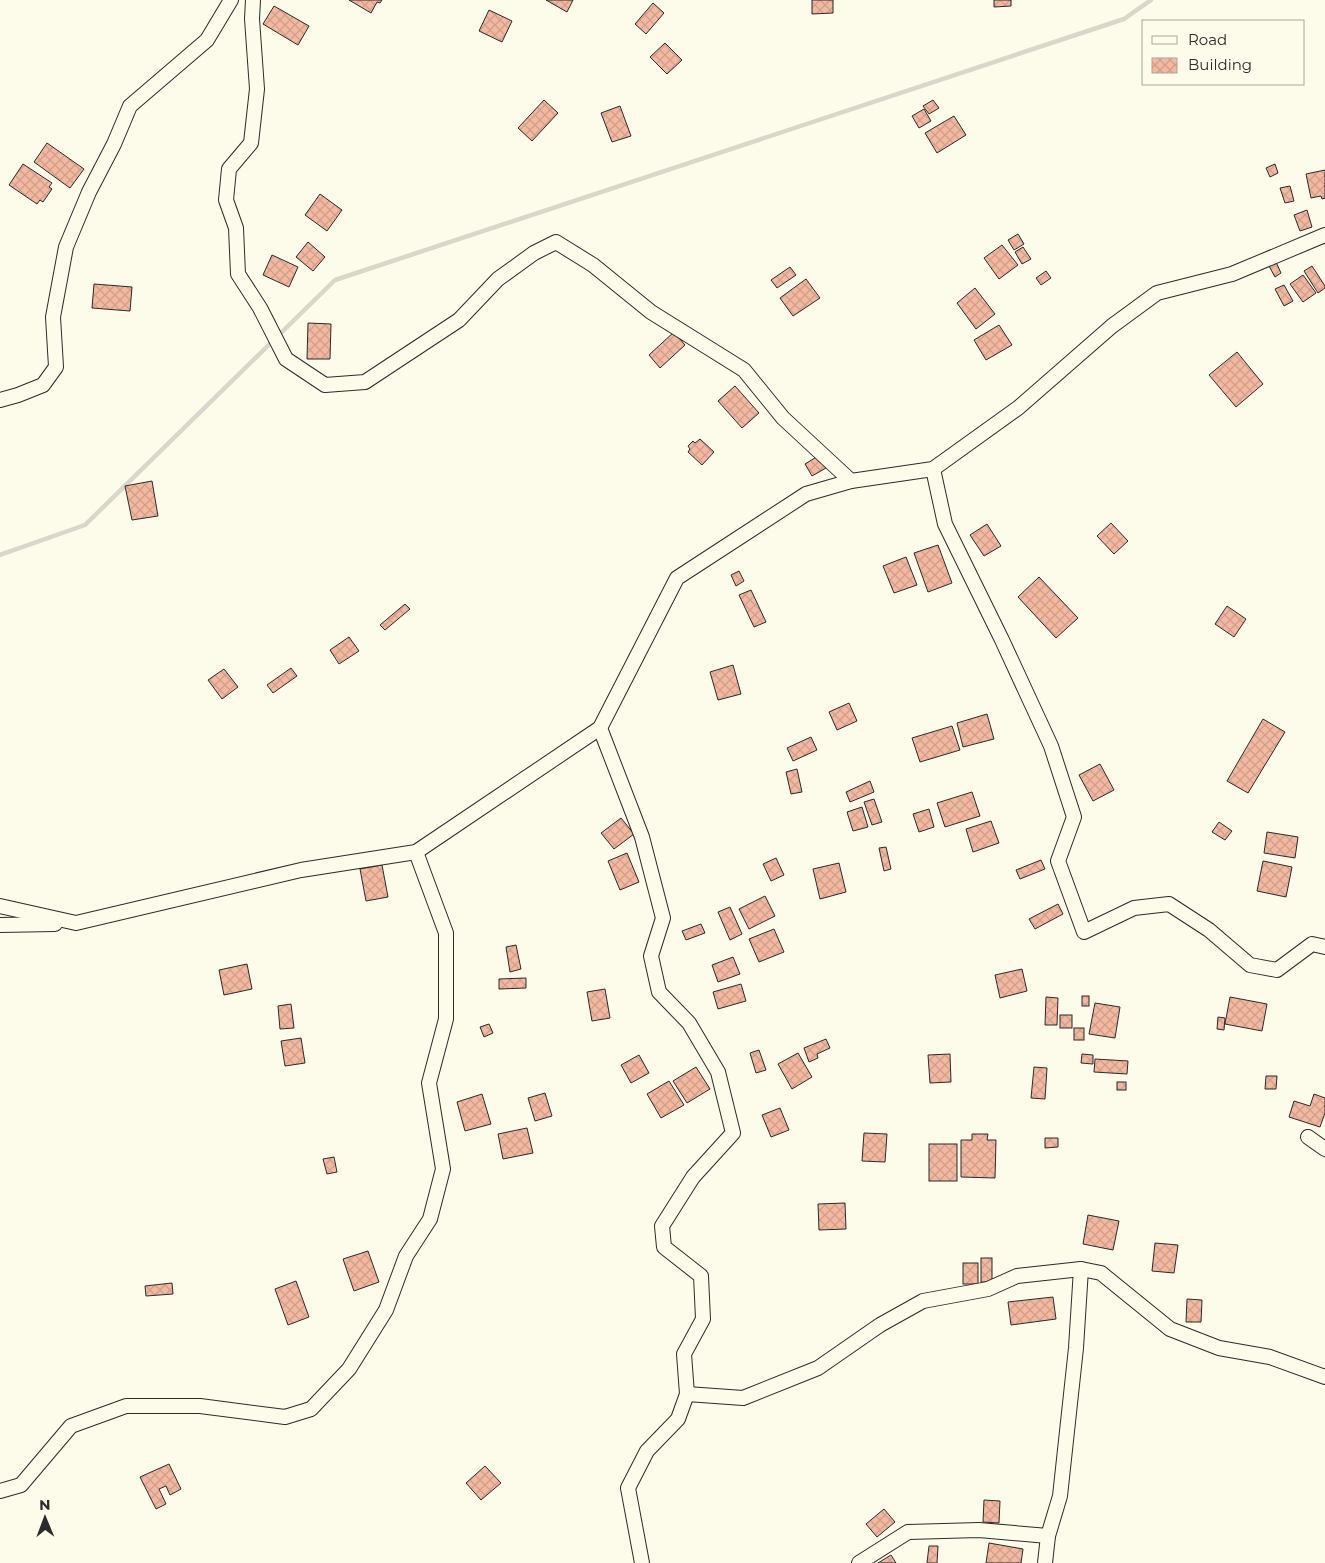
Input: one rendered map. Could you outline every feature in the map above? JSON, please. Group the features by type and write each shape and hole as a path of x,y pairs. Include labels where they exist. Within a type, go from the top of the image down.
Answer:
{"street":[{"path":"0,400 18,396 43,385 56,368 53,317 66,247 130,106 207,40 230,0"},
{"path":"253,0 252,19 257,89 251,143 229,170 226,200 236,228 238,274 260,308 286,359 325,385 365,382 459,320 498,279 534,253 556,242 593,265 651,312 744,370 783,418 851,481"},
{"path":"0,925 76,923 301,870 416,852 600,728 677,578 806,494 851,481 932,469 1018,408 1112,326 1157,293 1232,274 1325,235"},
{"path":"932,469 944,524 1002,640 1051,746 1074,817 1058,861 1084,932 1134,908 1169,904 1209,930 1250,965 1277,970 1312,944 1325,947"},
{"path":"600,728 642,837 663,918 650,956 659,992 689,1022 718,1072 733,1133 693,1178 662,1226 664,1247 701,1276 704,1319 684,1354 687,1394 678,1419 647,1451 628,1488 642,1563"},
{"path":"0,1491 21,1485 71,1426 126,1406 200,1406 285,1417 311,1409 349,1369 386,1310 406,1256 430,1219 443,1169 430,1083 446,1019 446,933 416,852"},
{"path":"0,906 76,923"},
{"path":"1308,1137 1325,1149"},
{"path":"687,1394 744,1398 818,1368 880,1324 923,1301 988,1289 1017,1276 1081,1269 1101,1273 1170,1329 1219,1348 1270,1357 1325,1377"},
{"path":"1046,1563 1048,1536 1060,1496 1076,1348 1081,1269"},
{"path":"859,1563 908,1532 979,1530 1048,1536"}],"building":[{"path":"349,0 382,0 380,3 377,2 371,13"},
{"path":"546,0 573,0 567,12"},
{"path":"812,0 833,0 833,13 812,14"},
{"path":"994,0 1011,0 1011,6 994,7"},
{"path":"653,3 664,13 646,34 635,24"},
{"path":"274,6 309,26 298,45 263,24"},
{"path":"489,10 512,21 502,42 479,31"},
{"path":"665,43 682,60 667,74 650,57"},
{"path":"544,100 558,113 532,141 518,128"},
{"path":"933,100 939,108 929,114 923,106"},
{"path":"620,106 631,136 612,142 601,113"},
{"path":"924,109 931,121 919,128 912,116"},
{"path":"954,116 966,135 937,153 925,133"},
{"path":"47,143 84,169 70,188 34,162"},
{"path":"23,164 52,183 49,187 52,189 43,202 40,200 37,204 9,185"},
{"path":"1275,164 1278,173 1270,177 1266,168"},
{"path":"1325,170 1325,198 1322,199 1321,196 1311,198 1306,174"},
{"path":"1290,186 1294,201 1285,203 1280,188"},
{"path":"320,194 342,210 327,231 305,215"},
{"path":"1307,210 1312,227 1300,231 1294,215"},
{"path":"1018,234 1024,244 1014,250 1008,240"},
{"path":"308,242 325,257 313,271 296,257"},
{"path":"1002,245 1018,265 999,279 984,258"},
{"path":"1023,247 1031,259 1022,264 1015,252"},
{"path":"272,255 298,267 289,287 263,275"},
{"path":"1276,262 1281,273 1275,277 1269,266"},
{"path":"1312,266 1325,286 1318,293 1304,271"},
{"path":"790,267 796,275 777,288 771,280"},
{"path":"1046,271 1051,278 1041,285 1036,278"},
{"path":"1303,275 1316,293 1303,302 1290,284"},
{"path":"806,279 820,298 793,316 780,298"},
{"path":"94,284 132,287 130,311 92,308"},
{"path":"1284,285 1293,301 1284,306 1275,289"},
{"path":"975,288 995,314 976,329 957,303"},
{"path":"308,323 331,324 330,359 307,359"},
{"path":"999,325 1012,345 986,360 974,340"},
{"path":"674,332 685,345 660,368 649,355"},
{"path":"1237,352 1263,384 1236,407 1209,375"},
{"path":"735,386 759,413 742,428 718,401"},
{"path":"700,439 714,452 702,465 688,452 690,449 688,446 693,441 695,443"},
{"path":"818,456 826,468 812,476 805,464"},
{"path":"152,481 158,516 132,520 125,486"},
{"path":"1111,523 1128,541 1114,554 1097,536"},
{"path":"987,524 1001,546 984,556 970,535"},
{"path":"938,545 952,583 928,592 914,553"},
{"path":"906,557 917,585 894,593 883,566"},
{"path":"739,571 744,581 736,586 731,575"},
{"path":"1039,577 1078,618 1056,638 1018,597"},
{"path":"751,590 766,622 754,627 739,595"},
{"path":"405,604 410,609 385,630 380,625"},
{"path":"1227,606 1246,619 1234,637 1215,624"},
{"path":"349,637 359,651 339,664 330,650"},
{"path":"733,665 741,694 718,700 710,672"},
{"path":"291,668 297,676 273,693 267,685"},
{"path":"224,669 238,687 222,699 208,680"},
{"path":"849,703 857,721 837,730 829,712"},
{"path":"987,714 994,739 963,747 957,723"},
{"path":"1263,719 1285,732 1248,793 1227,781"},
{"path":"952,726 960,750 920,762 912,738"},
{"path":"811,737 817,750 793,761 787,748"},
{"path":"1100,764 1114,790 1093,801 1079,775"},
{"path":"797,769 802,792 791,794 786,772"},
{"path":"870,781 874,792 850,802 846,792"},
{"path":"972,792 980,816 945,827 937,803"},
{"path":"874,799 882,822 872,825 864,802"},
{"path":"862,807 868,827 853,831 847,812"},
{"path":"929,809 934,827 919,832 913,814"},
{"path":"621,818 634,834 614,849 601,833"},
{"path":"991,821 999,843 973,852 966,829"},
{"path":"1219,822 1232,831 1225,840 1212,832"},
{"path":"1267,832 1298,837 1295,858 1264,853"},
{"path":"886,847 891,869 884,871 879,848"},
{"path":"627,853 639,882 620,890 608,861"},
{"path":"776,858 784,875 771,881 763,864"},
{"path":"1041,860 1045,869 1020,879 1016,870"},
{"path":"1263,861 1292,867 1286,897 1257,891"},
{"path":"839,863 846,892 820,899 813,869"},
{"path":"382,865 388,897 366,901 360,869"},
{"path":"765,896 775,916 749,929 739,909"},
{"path":"1058,904 1063,914 1035,929 1029,919"},
{"path":"730,907 742,934 730,940 718,912"},
{"path":"701,924 705,933 686,940 682,931"},
{"path":"774,929 784,952 759,962 749,939"},
{"path":"516,945 521,969 510,972 506,947"},
{"path":"733,957 740,974 718,982 712,965"},
{"path":"247,964 252,989 224,995 219,970"},
{"path":"1022,969 1027,991 1000,998 995,975"},
{"path":"526,978 526,988 499,989 499,979"},
{"path":"741,984 746,1001 718,1009 713,992"},
{"path":"605,989 610,1018 592,1021 587,992"},
{"path":"1082,996 1089,996 1089,1006 1082,1006"},
{"path":"1046,997 1058,998 1057,1025 1045,1025"},
{"path":"1230,997 1267,1004 1262,1031 1225,1024"},
{"path":"1095,1003 1120,1007 1115,1038 1089,1034"},
{"path":"291,1004 294,1028 280,1029 278,1006"},
{"path":"1060,1015 1072,1015 1072,1028 1060,1028"},
{"path":"1218,1017 1225,1018 1224,1030 1217,1029"},
{"path":"489,1024 493,1033 484,1037 480,1027"},
{"path":"1074,1028 1084,1028 1084,1040 1074,1040"},
{"path":"301,1038 305,1063 285,1066 281,1041"},
{"path":"826,1039 830,1048 817,1054 818,1058 809,1062 804,1048"},
{"path":"759,1050 766,1070 756,1073 750,1053"},
{"path":"798,1053 812,1077 792,1089 778,1064"},
{"path":"950,1054 951,1082 930,1083 928,1055"},
{"path":"1082,1054 1093,1055 1093,1064 1081,1063"},
{"path":"639,1055 649,1073 631,1083 621,1065"},
{"path":"1095,1059 1128,1061 1127,1074 1094,1072"},
{"path":"696,1067 710,1089 687,1103 673,1081"},
{"path":"1034,1067 1047,1068 1045,1099 1031,1098"},
{"path":"1266,1076 1277,1076 1276,1089 1265,1089"},
{"path":"669,1081 684,1105 661,1118 647,1094"},
{"path":"1117,1082 1126,1082 1126,1090 1117,1090"},
{"path":"545,1093 552,1116 535,1121 528,1098"},
{"path":"482,1094 491,1124 465,1131 457,1102"},
{"path":"1314,1094 1325,1098 1325,1113 1320,1127 1289,1117 1294,1101 1310,1106"},
{"path":"780,1108 789,1130 771,1137 762,1115"},
{"path":"527,1128 533,1153 503,1159 498,1134"},
{"path":"864,1133 887,1134 885,1162 862,1161"},
{"path":"972,1134 988,1134 987,1140 996,1140 995,1178 961,1177 961,1140 972,1140"},
{"path":"1045,1138 1058,1138 1058,1147 1045,1148"},
{"path":"929,1144 957,1144 957,1181 929,1181"},
{"path":"334,1157 337,1172 327,1174 323,1159"},
{"path":"845,1203 846,1229 819,1230 818,1204"},
{"path":"1088,1215 1119,1221 1113,1250 1083,1244"},
{"path":"1155,1243 1178,1245 1174,1273 1152,1271"},
{"path":"368,1251 379,1282 354,1291 343,1259"},
{"path":"981,1258 992,1258 992,1282 981,1282"},
{"path":"963,1263 978,1263 978,1284 963,1284"},
{"path":"296,1281 309,1317 288,1325 275,1289"},
{"path":"172,1283 173,1294 146,1296 145,1286"},
{"path":"1053,1297 1056,1319 1011,1325 1008,1302"},
{"path":"1187,1299 1202,1300 1201,1322 1186,1322"},
{"path":"169,1464 181,1489 170,1495 166,1486 159,1489 166,1504 156,1509 140,1477"},
{"path":"485,1466 501,1483 481,1500 466,1483"},
{"path":"984,1500 1000,1501 999,1523 983,1522"},
{"path":"884,1509 895,1522 877,1537 866,1524"},
{"path":"989,1543 1023,1549 1021,1563 986,1563"},
{"path":"929,1546 938,1546 937,1563 927,1563"},
{"path":"891,1555 896,1563 878,1563"}],"waterway":[{"path":"0,555 85,525 335,280 1124,19 1151,0"}]}
